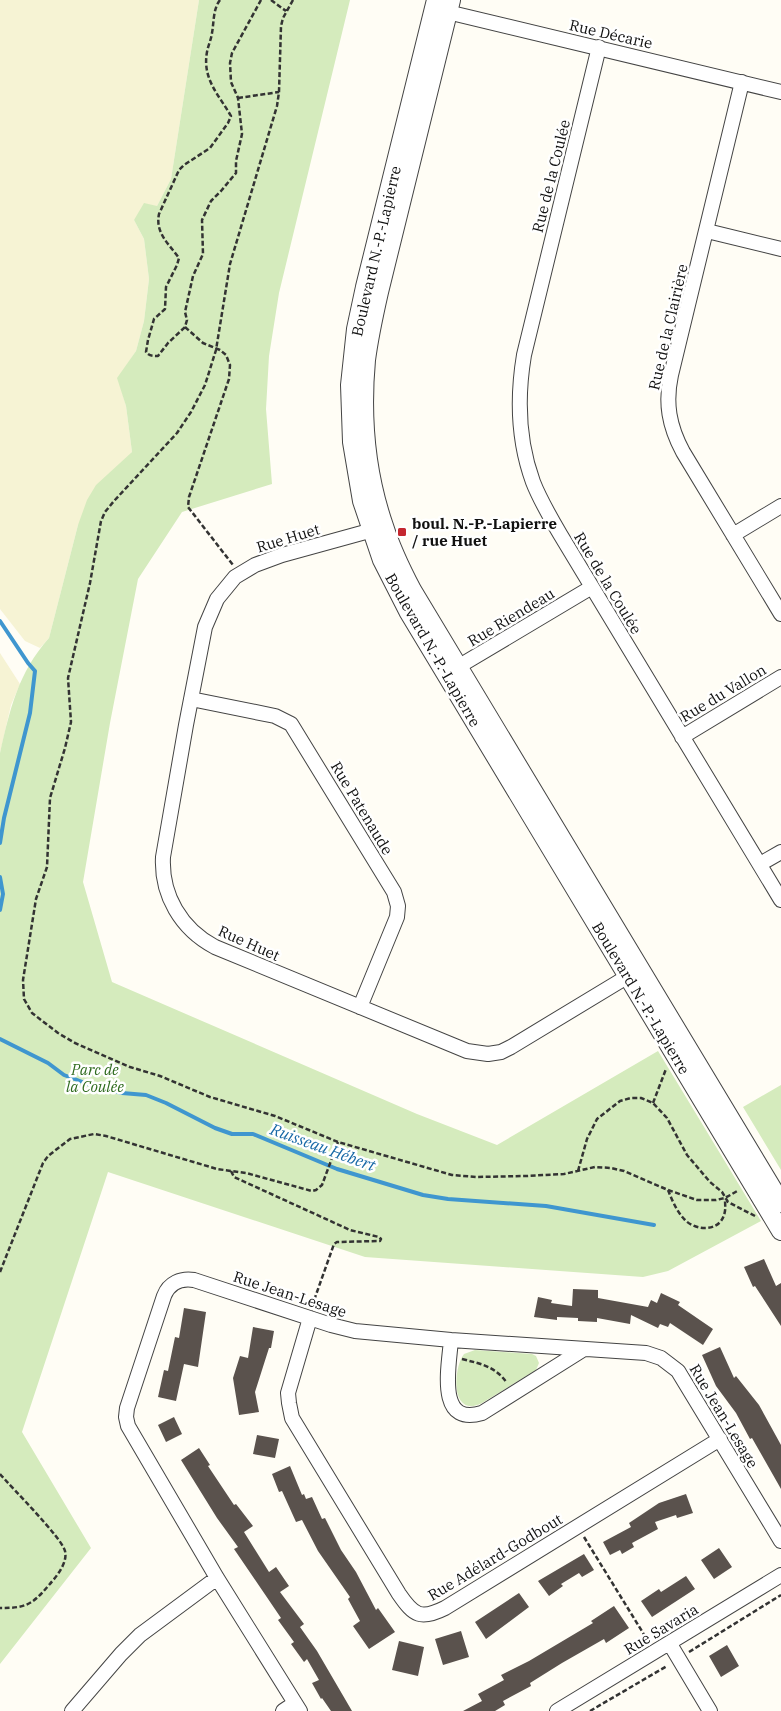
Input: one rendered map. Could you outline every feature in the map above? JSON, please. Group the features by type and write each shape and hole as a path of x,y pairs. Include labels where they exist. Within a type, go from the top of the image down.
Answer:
{"street":[{"name":"Rue Décarie","path":"442,5 599,47 781,92"},
{"name":"Boulevard N.-P.-Lapierre","path":"442,5 365,287 352,361 350,385 352,442 362,500 412,590 452,671 634,973 781,1231"},
{"name":"Rue de la Coulée","path":"599,47 524,355 520,397 522,434 533,483 556,526 781,900"},
{"name":"Rue de la Clairière","path":"742,82 671,375 668,407 675,437 781,614"},
{"path":"707,230 781,249"},
{"path":"734,535 781,506"},
{"name":"Rue Huet","path":"377,528 268,560 248,569 235,577 223,590 209,614 191,700 163,857 163,875 173,907 196,935 207,943 467,1052 488,1054 501,1052 634,973"},
{"name":"Rue Riendeau","path":"452,671 592,587"},
{"name":"Rue du Vallon","path":"682,737 781,677"},
{"name":"Rue Patenaude","path":"191,700 275,716 291,724 394,892 398,906 398,917 360,1007"},
{"path":"760,864 781,852"},
{"name":"Boulevard N.-P.-Lapierre","path":"634,973 781,1203"},
{"name":"Rue Jean-Lesage","path":"293,1708 131,1433 127,1421 127,1408 165,1292 184,1279 194,1280 310,1313 355,1331 654,1355 667,1361 678,1371 781,1542"},
{"name":"Rue Adélard-Godbout","path":"310,1313 288,1393 291,1413 295,1423 399,1594 410,1608 420,1614 429,1615 445,1608 720,1440"},
{"path":"451,1340 449,1398 452,1406 458,1411 471,1415 482,1413 584,1349"},
{"name":"Rue Savaria","path":"557,1711 781,1575"},
{"path":"72,1711 140,1635 218,1578"},
{"path":"670,1644 710,1711"}],"path":[{"path":"220,0 215,9 212,32 206,53 206,64 208,76 216,94 231,116 210,148 179,170 159,214 160,233 179,258 178,265 166,287 165,309 154,319 148,340 146,352 148,355 158,356 185,327 187,320 185,312 192,276 203,254 202,220 210,201 222,191 236,174 236,160 242,134 238,98 231,82 230,63 232,53 261,0"},
{"path":"271,0 286,11"},
{"path":"293,0 286,11 281,26 278,106 230,264 216,349 205,385 191,412 160,452 114,500 101,521 90,582 68,678 70,722 65,748 50,798 47,867 36,898 23,991 27,1007 58,1033 75,1043 130,1067 160,1076 198,1093 275,1116 338,1142 452,1174 476,1177 526,1176 564,1174 595,1167 611,1168 624,1171 668,1190 706,1202 725,1198 742,1188"},
{"path":"238,98 280,92"},
{"path":"185,327 203,343 224,353 229,360 229,379 189,497 188,507 235,566"},
{"path":"653,1103 668,1064"},
{"path":"578,1171 590,1132 597,1119 620,1101 636,1097 653,1103 668,1118 687,1155 710,1182 722,1192 725,1198 732,1204 761,1218"},
{"path":"0,1272 43,1163 70,1139 94,1134 106,1136 217,1168 312,1191 320,1188 325,1180 338,1142"},
{"name":"Rue Jean-Lesage","path":"231,1171 234,1177 315,1215 350,1230 381,1239 380,1241 337,1242 334,1244 310,1313"},
{"path":"668,1190 684,1219 691,1224 703,1228 716,1226 722,1220 725,1198"},
{"path":"461,1358 494,1369 509,1386"},
{"path":"0,1474 52,1532 66,1551 62,1568 36,1601 28,1606 19,1608 0,1608"},
{"path":"582,1534 649,1642"},
{"path":"690,1651 781,1595"},
{"path":"590,1711 668,1665"}],"shaded area":[{"path":"0,0 199,0 171,179 157,206 134,220 144,239 149,279 144,321 136,351 118,378 126,406 132,452 78,525 49,638 40,648 25,641 0,609"},
{"path":"0,653 20,684 11,705 0,753"}],"green space":[{"name":"Parc de la Coulée","path":"199,0 350,0 279,293 269,356 266,409 272,484 182,512 138,579 110,723 83,882 112,982 417,1114 497,1145 658,1051 761,1221 668,1271 643,1277 365,1257 108,1172 22,1432 91,1548 0,1664 0,753 17,692 38,651 49,638 78,525 87,500 96,485 132,452 126,406 117,378 136,351 144,321 149,279 144,239 134,220 144,203 157,206 171,179"},
{"path":"781,1085 781,1170 743,1107"},
{"path":"475,1350 532,1354 536,1356 539,1363 536,1370 482,1403 472,1406 464,1404 459,1398 456,1380 460,1361 464,1354"}],"building":[{"path":"764,1259 776,1286 781,1283 781,1326 755,1286 753,1287 744,1267"},
{"path":"573,1289 598,1290 598,1298 648,1307 651,1300 657,1303 661,1293 680,1302 678,1305 713,1329 703,1345 670,1323 668,1327 660,1324 658,1328 631,1315 630,1324 597,1318 597,1322 578,1321 578,1318 557,1317 557,1320 534,1317 538,1297 552,1300 551,1303 572,1306"},
{"path":"184,1308 206,1312 198,1367 184,1364 176,1401 158,1397 164,1370 168,1371 175,1337 179,1338"},
{"path":"253,1327 274,1331 271,1348 269,1348 255,1392 259,1412 239,1415 233,1378 240,1356 248,1358"},
{"path":"720,1347 734,1378 736,1376 759,1405 781,1445 781,1489 752,1438 750,1439 736,1413 716,1386 702,1355"},
{"path":"174,1417 182,1434 166,1442 158,1425"},
{"path":"257,1435 279,1439 275,1458 253,1454"},
{"path":"199,1448 210,1465 208,1466 234,1505 236,1504 253,1526 244,1532 269,1572 276,1567 289,1586 280,1592 304,1624 300,1627 317,1651 352,1711 331,1711 321,1699 312,1683 319,1680 307,1659 304,1662 291,1644 294,1642 278,1620 281,1618 234,1549 238,1547 217,1518 181,1460"},
{"path":"290,1466 302,1495 304,1494 306,1499 312,1497 322,1519 325,1518 341,1550 356,1572 376,1610 378,1608 395,1632 369,1649 353,1626 360,1621 348,1599 350,1597 318,1551 302,1520 296,1522 282,1491 279,1492 272,1474"},
{"path":"686,1494 693,1513 677,1518 676,1515 655,1522 658,1529 632,1543 634,1547 622,1554 620,1550 610,1555 603,1542 631,1527 629,1523 659,1503"},
{"path":"719,1548 732,1567 714,1579 701,1560"},
{"path":"584,1554 594,1570 582,1577 579,1573 561,1584 563,1586 549,1596 538,1581"},
{"path":"686,1576 695,1589 652,1617 641,1601 659,1589 661,1592"},
{"path":"519,1593 529,1607 486,1639 475,1622"},
{"path":"614,1606 629,1628 606,1643 604,1639 562,1663 530,1683 531,1686 503,1701 505,1705 495,1711 463,1711 482,1701 478,1694 504,1680 501,1675 529,1661 593,1623 591,1621"},
{"path":"461,1631 469,1657 443,1665 435,1639"},
{"path":"399,1641 424,1647 418,1676 392,1670"},
{"path":"727,1645 739,1666 721,1677 709,1656"}],"waterway":[{"name":"Ruisseau Hébert","path":"0,621 35,671 30,713 4,818 0,843"},
{"name":"Ruisseau Hébert","path":"0,877 3,894 0,910"},
{"name":"Ruisseau Hébert","path":"0,1039 48,1063 64,1075 93,1086 122,1093 146,1095 215,1128 232,1134 253,1134 337,1169 423,1195 448,1199 546,1206 654,1225"}],"place":[{"name":"boul. N.-P.-Lapierre / rue Huet","path":"402,532"}]}
